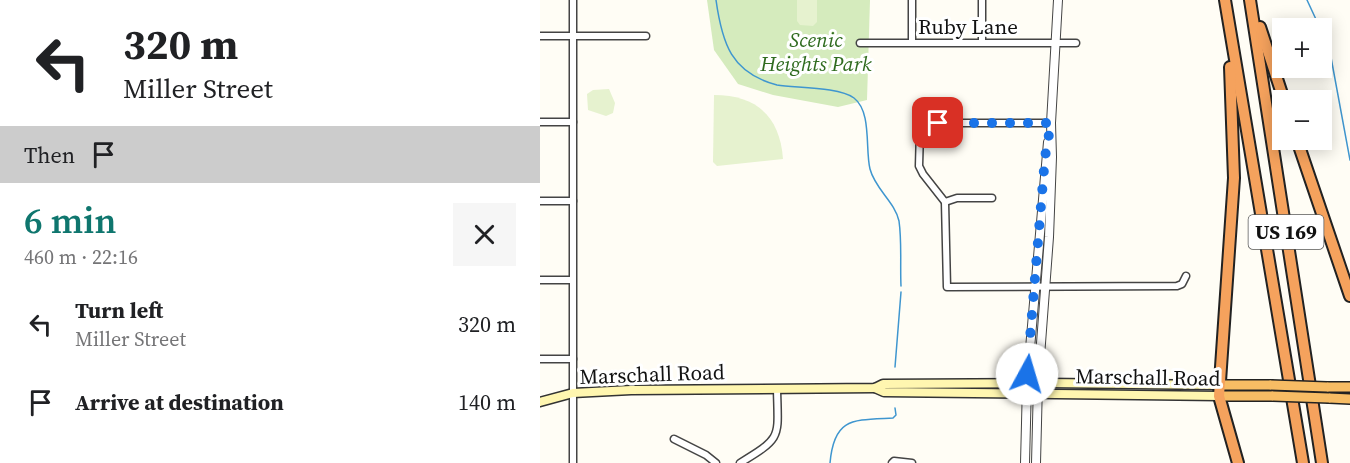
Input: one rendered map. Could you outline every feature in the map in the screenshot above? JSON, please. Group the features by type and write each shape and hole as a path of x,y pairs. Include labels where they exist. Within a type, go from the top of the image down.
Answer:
{"highway":[{"name":"US 169","path":"1225,0 1303,463"},
{"name":"US 169","path":"1252,0 1322,463"},
{"path":"1252,0 1281,90"},
{"path":"1228,22 1234,178 1219,390 1238,463"},
{"path":"1300,150 1350,296"},
{"name":"Marschall Road","path":"1219,390 1271,385 1350,387"},
{"name":"Marschall Road","path":"1219,390 1273,396 1350,399"}],"main road":[{"name":"Marschall Road","path":"540,402 573,393 631,390 874,388 883,384 1038,383 1219,390"},
{"name":"Marschall Road","path":"874,388 884,393 1026,394 1219,390"}],"street":[{"path":"573,0 573,463"},
{"path":"912,0 912,42"},
{"path":"982,0 982,42"},
{"path":"1036,463 1058,0"},
{"path":"540,36 646,36"},
{"name":"Ruby Lane","path":"860,43 1076,43"},
{"path":"1051,123 924,121 920,130 920,166 923,174 945,202 947,287 1177,286 1182,284 1186,276"},
{"path":"540,122 573,122"},
{"path":"1025,463 1026,394 1045,157 1051,123"},
{"path":"945,202 957,198 992,198"},
{"path":"540,201 573,201"},
{"path":"540,280 572,280"},
{"path":"540,359 573,359"},
{"path":"740,463 773,440 777,429 777,389"},
{"path":"674,439 706,455 716,463"},
{"path":"892,463 894,461 912,463"}],"green space":[{"name":"Scenic Heights Park","path":"707,0 870,0 867,100 838,107 773,95 738,84 714,50"},
{"path":"797,0 817,0 817,22 813,26 800,25 797,21"},
{"path":"609,89 615,103 613,113 606,116 588,110 587,94 593,90"},
{"path":"714,95 742,99 763,111 777,131 783,159 717,166 713,162"}],"waterway":[{"path":"716,0 726,43 739,64 749,73 777,85 817,88 847,94 860,104 866,121 870,169 899,221 901,286"},
{"path":"1307,0 1315,18"},
{"path":"1332,63 1350,160"},
{"path":"895,367 901,292"},
{"path":"830,463 832,448 841,429 857,421 893,418 896,415 895,408"}],"route":[{"path":"938,123 1051,123 1045,157 1027,374"}]}
